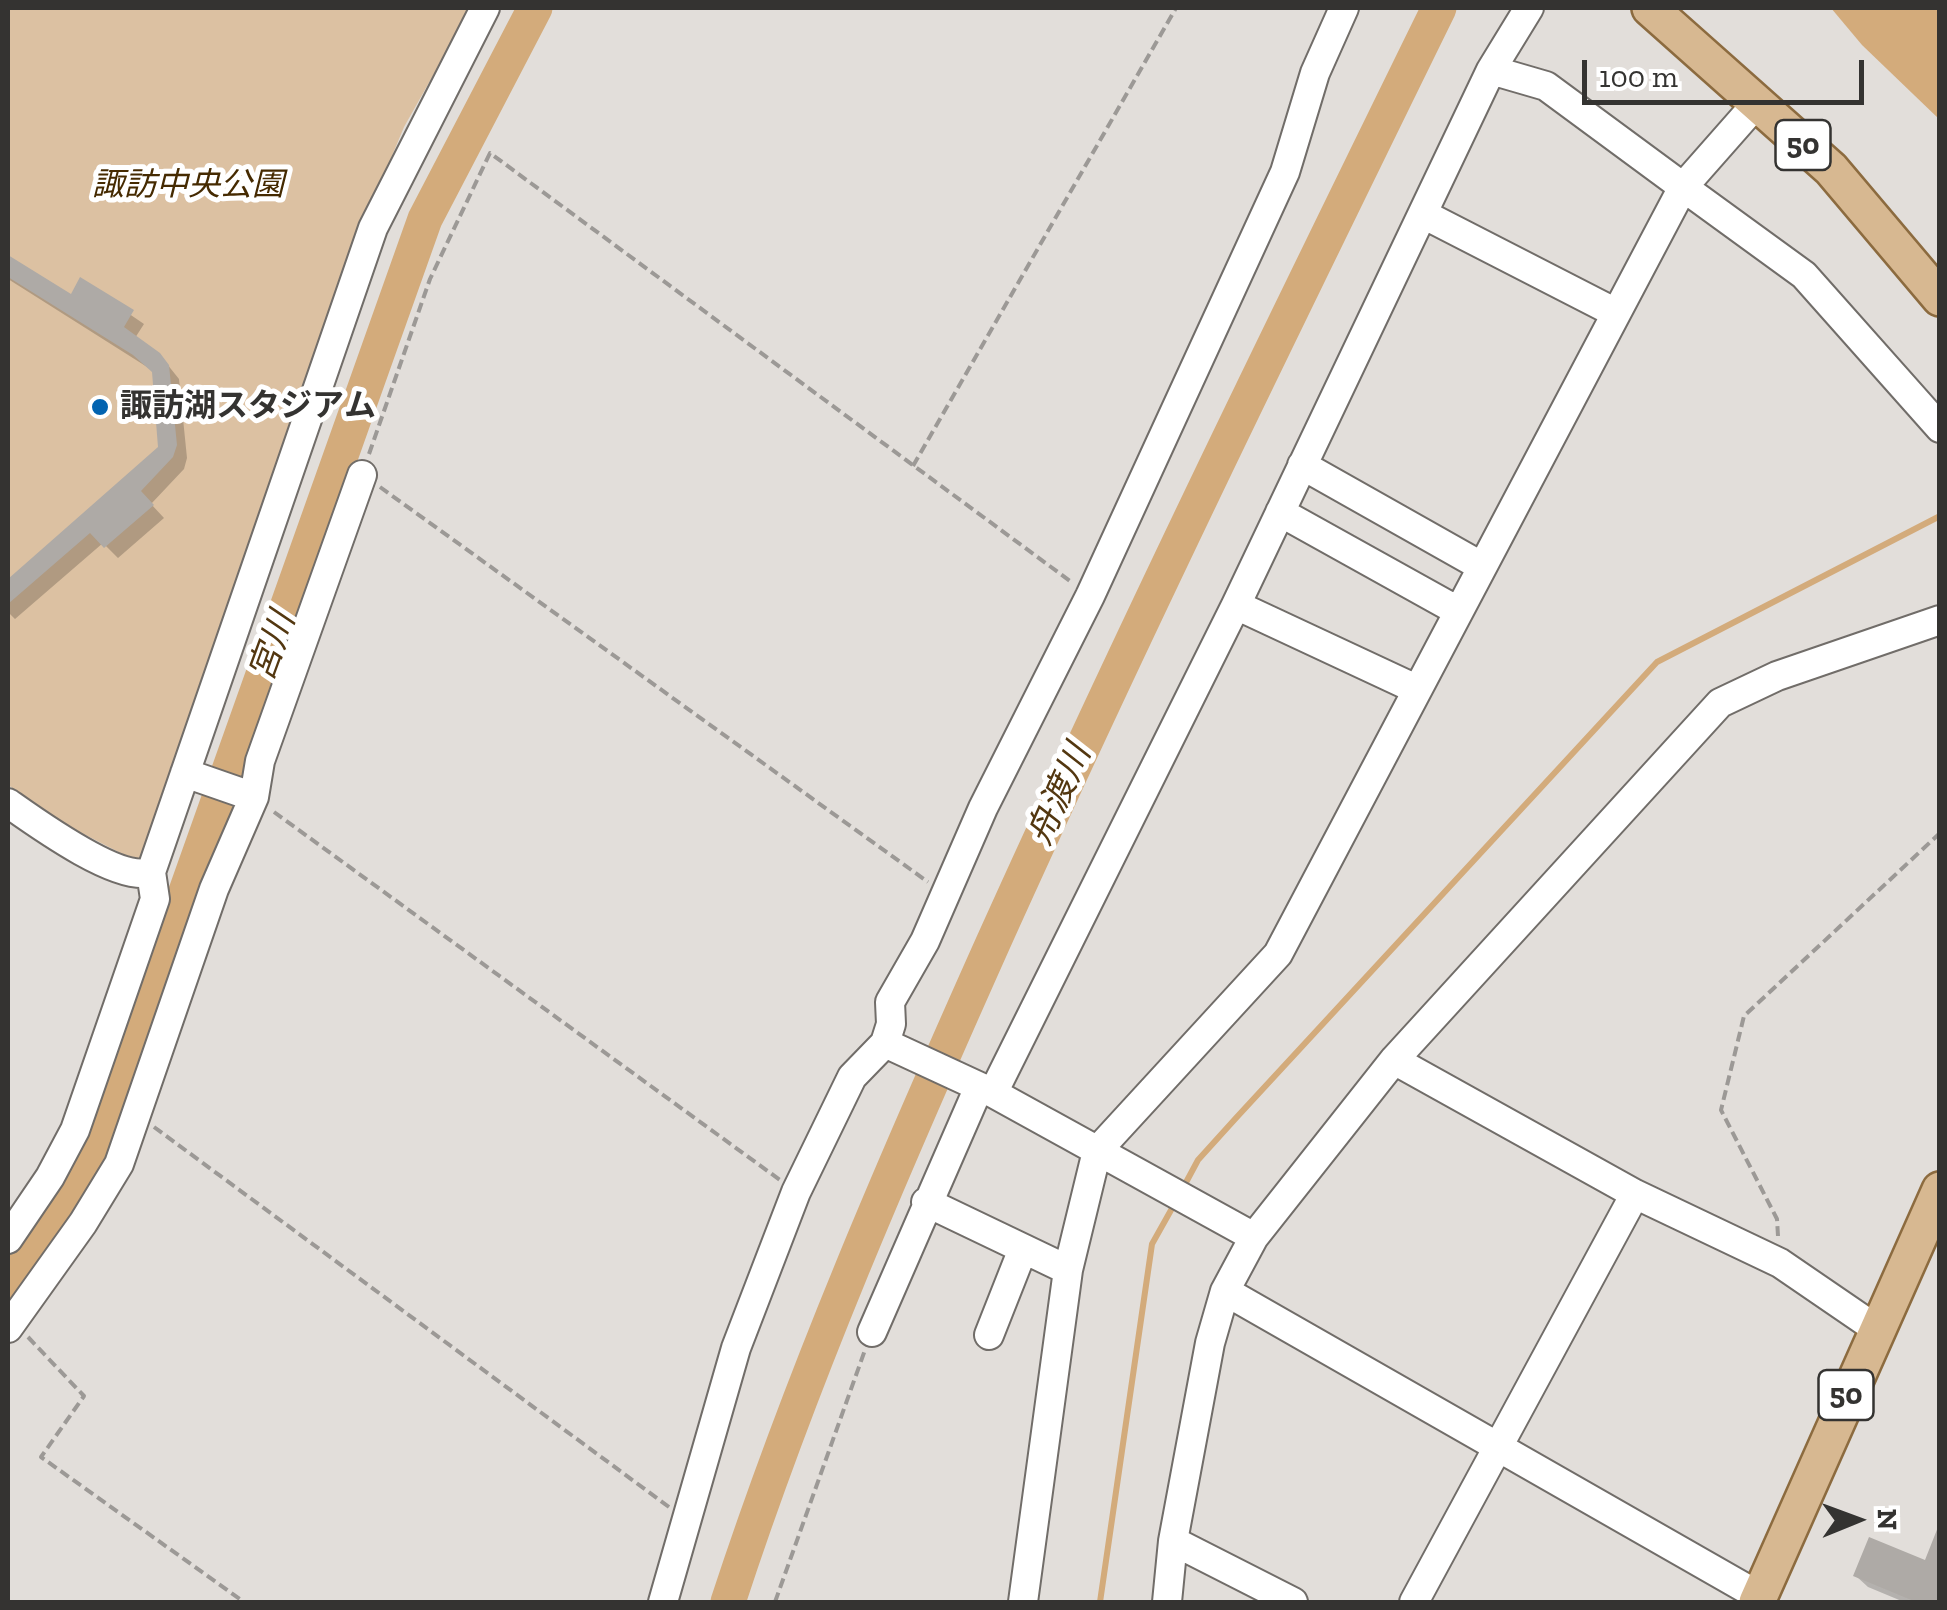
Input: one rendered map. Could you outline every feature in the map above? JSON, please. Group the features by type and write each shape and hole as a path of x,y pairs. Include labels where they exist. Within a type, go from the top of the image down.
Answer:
{"main road":[{"name":"50","path":"1650,8 1831,169 1940,298"},
{"name":"50","path":"1758,1600 1940,1190"}],"street":[{"path":"8,1239 50,1178 74,1130 156,899 150,872 192,774 373,228 484,8"},
{"path":"663,1602 736,1348 796,1192 852,1078 890,1045 890,1002 925,942 982,808 1090,596 1284,172 1315,73 1344,8"},
{"path":"872,1332 926,1202 980,1088 1236,605 1491,70 1528,8"},
{"path":"1491,70 1546,86 1804,275 1940,428"},
{"path":"1022,1602 1068,1270 1097,1151 1278,954 1682,187 1757,104"},
{"path":"1422,214 1614,312"},
{"path":"1302,466 1481,566"},
{"path":"10,1325 83,1224 119,1164 362,475"},
{"path":"1280,512 1458,611"},
{"path":"1236,605 1416,688"},
{"path":"1167,1602 1173,1541 1210,1343 1225,1291 1254,1237 1394,1060 1720,703 1776,676 1940,620"},
{"path":"192,774 251,795"},
{"path":"8,803 54,835 130,874 150,872"},
{"path":"890,1045 980,1088 1254,1237"},
{"path":"1394,1060 1634,1194 1780,1263 1876,1328"},
{"path":"1414,1602 1634,1194"},
{"path":"926,1202 1068,1270"},
{"path":"988,1336 1023,1249"},
{"path":"1225,1291 1758,1600"},
{"path":"1173,1541 1293,1602"}],"path":[{"path":"913,466 1176,8"},
{"path":"944,894 362,475 430,279 490,153 1090,596"},
{"path":"251,795 796,1192"},
{"path":"1780,1263 1777,1219 1721,1110 1744,1016 1940,833"},
{"path":"138,1115 685,1519"},
{"path":"10,1325 84,1396 41,1456 244,1602"},
{"path":"774,1602 825,1452 872,1332"}],"green space":[{"name":"諏訪中央公園","path":"8,8 471,8 404,127 357,240 145,856 134,860 72,828 8,785"}],"shaded area":[{"path":"1831,8 1939,8 1939,119 1862,45"}],"building":[{"path":"8,255 71,294 80,277 134,310 124,327 160,353 169,365 177,445 173,457 141,491 154,505 104,548 90,533 8,604 8,579 158,447 152,372 133,355 8,277"},
{"path":"1940,1522 1940,1602 1916,1602 1853,1576 1869,1537 1925,1560"}],"waterway":[{"name":"宮川","path":"8,1282 93,1153 425,219 535,8"},
{"name":"舟渡川","path":"728,1602 819,1351 993,943 1156,590 1439,8"},
{"path":"1183,1188 1198,1160 1657,662 1940,516"},
{"path":"1100,1602 1152,1244 1175,1203"}],"place":[{"name":"諏訪湖スタジアム","path":"100,407"}]}
